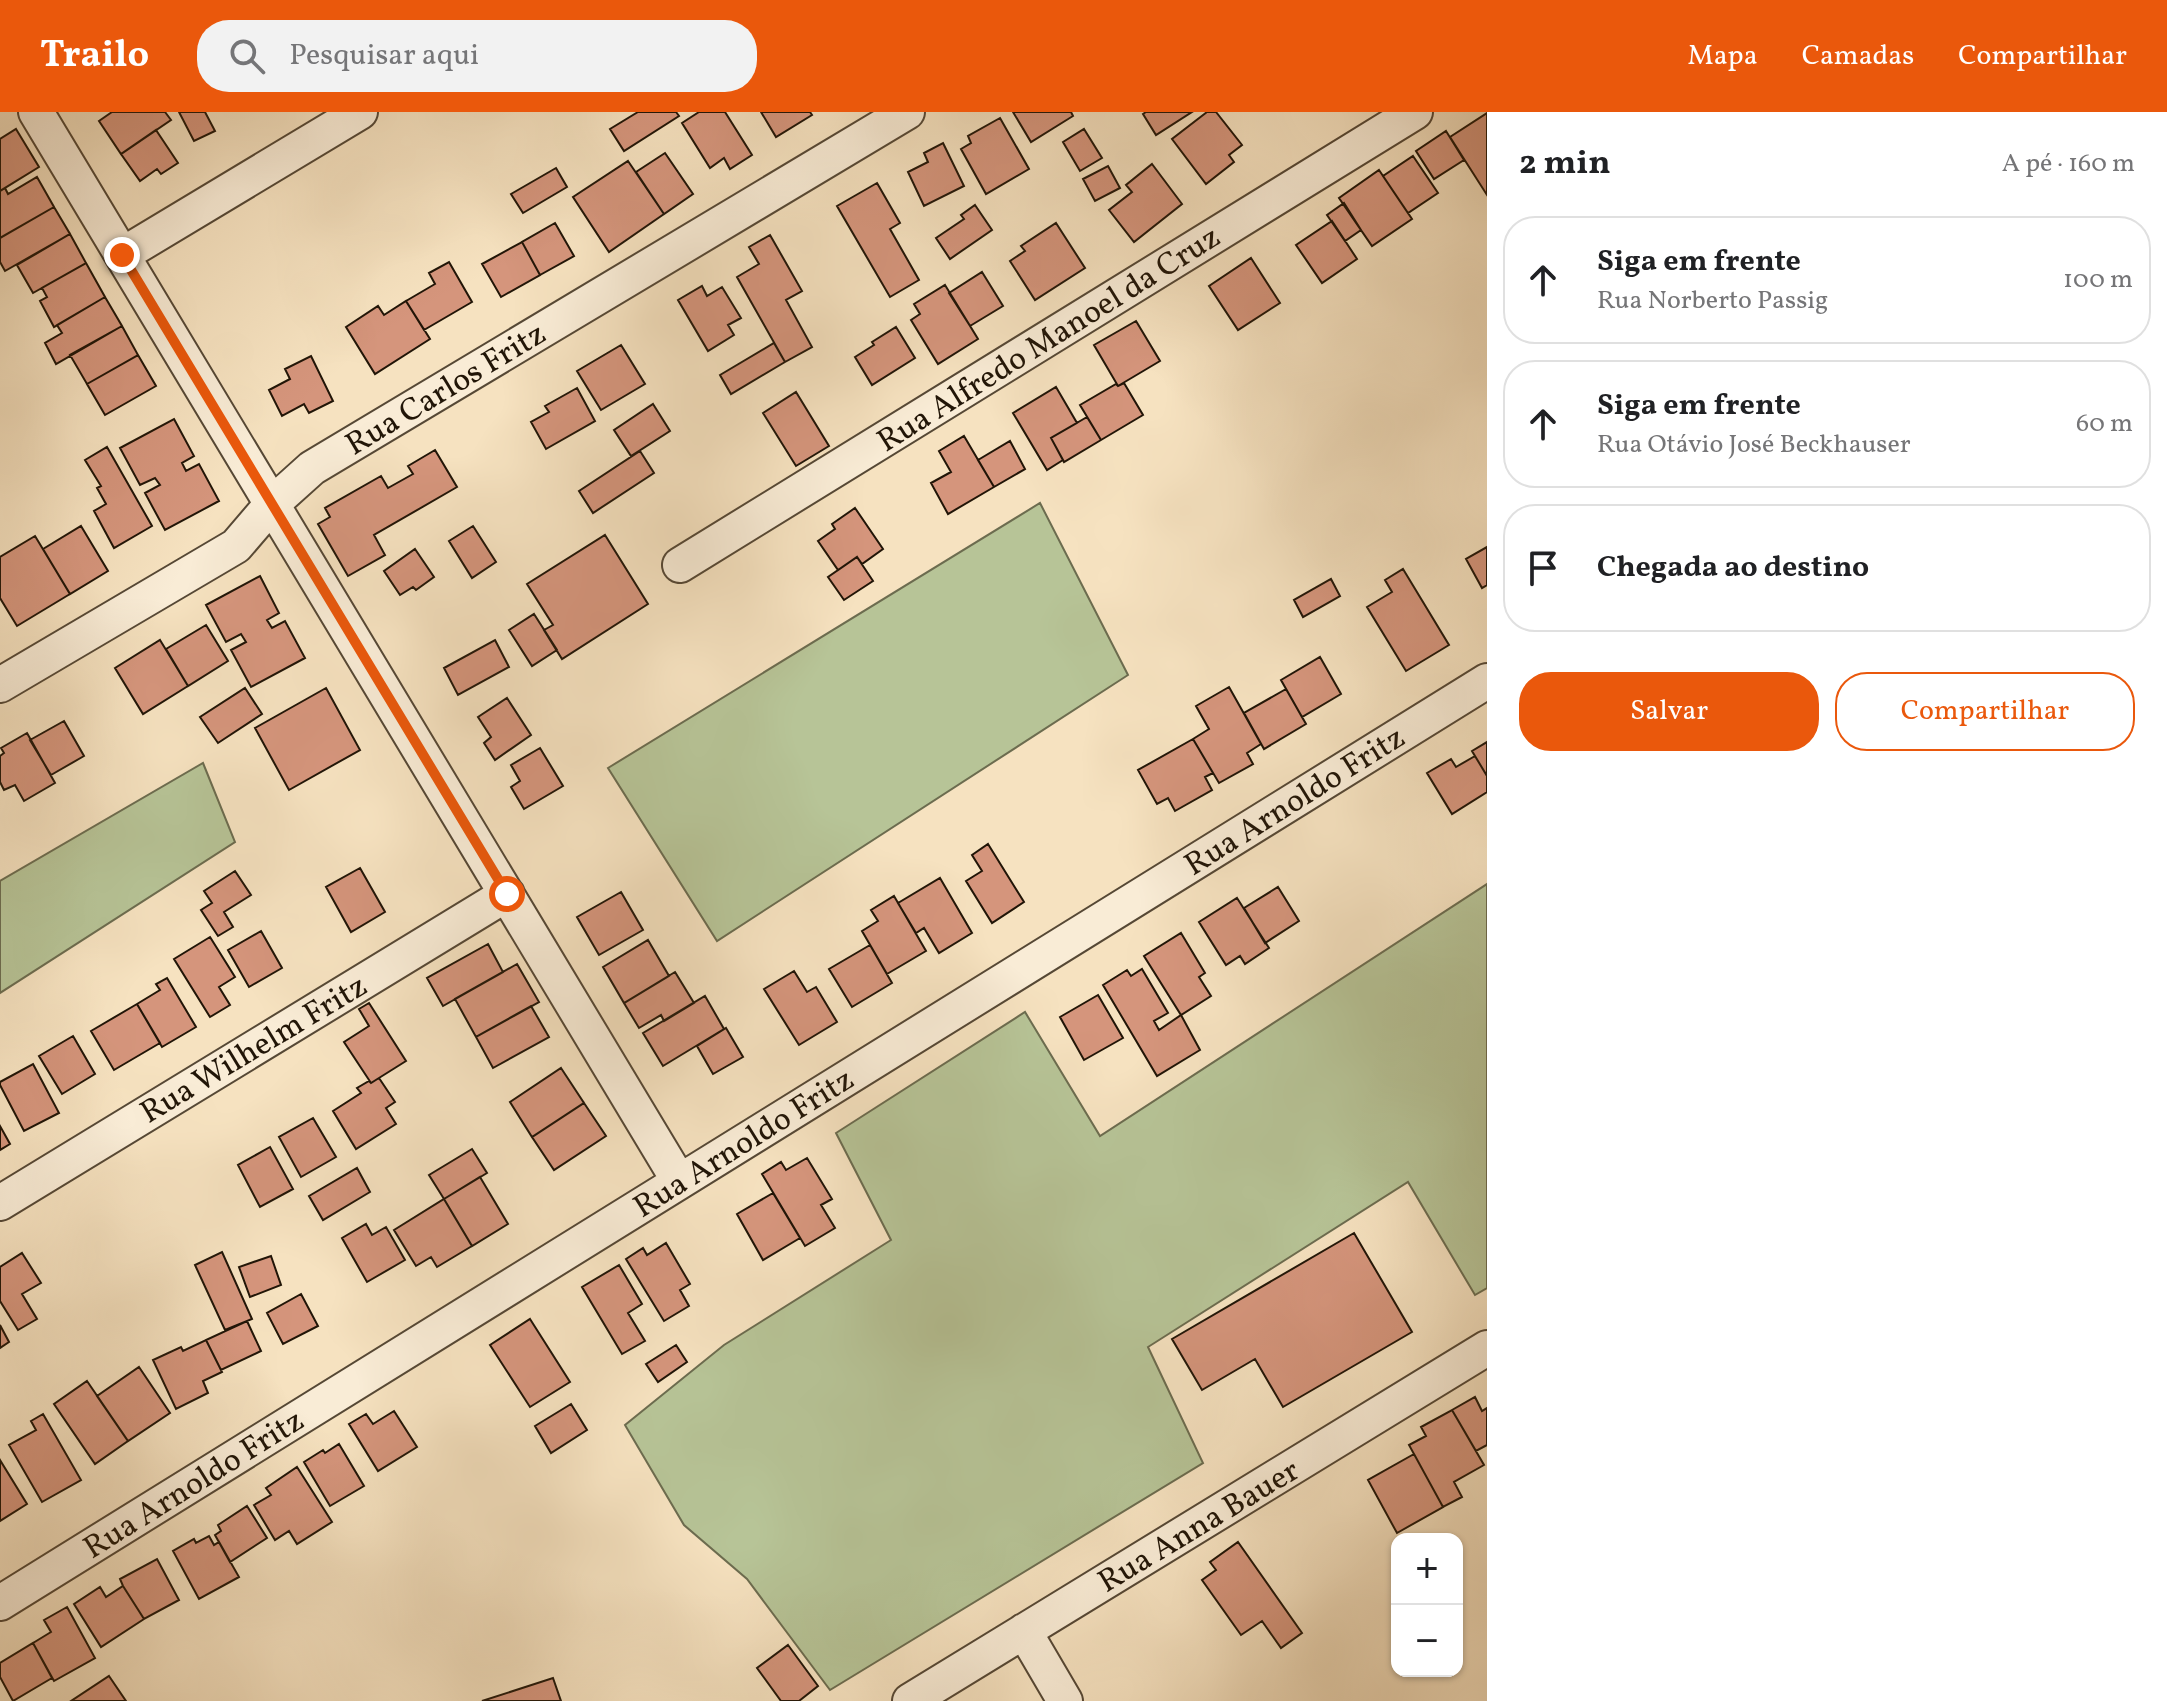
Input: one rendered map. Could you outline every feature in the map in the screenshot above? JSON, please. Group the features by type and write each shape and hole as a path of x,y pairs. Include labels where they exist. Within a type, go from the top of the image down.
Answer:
{"street":[{"path":"36,112 679,1181"},
{"path":"122,255 360,112"},
{"name":"Rua Carlos Fritz","path":"0,685 236,546 272,504 312,468 907,112"},
{"name":"Rua Alfredo Manoel da Cruz","path":"680,565 1415,112"},
{"name":"Rua Arnoldo Fritz","path":"0,1603 1487,681"},
{"name":"Rua Wilhelm Fritz","path":"0,1203 507,894"},
{"name":"Rua Anna Bauer","path":"910,1701 1487,1348"},
{"path":"1024,1631 1065,1701"}],"green space":[{"path":"1040,503 1128,675 717,941 608,768"},
{"path":"203,763 235,842 0,993 0,881"},
{"path":"1487,884 1487,1288 1475,1295 1408,1182 1148,1347 1203,1463 830,1690 747,1579 684,1525 625,1425 724,1345 891,1240 836,1133 1025,1012 1100,1136"}],"building":[{"path":"112,112 165,112 171,120 121,154 99,121"},
{"path":"179,112 205,112 215,131 194,141"},
{"path":"638,112 676,112 679,116 624,151 610,129"},
{"path":"699,112 725,112 752,155 730,169 724,158 710,168 682,123"},
{"path":"761,112 810,112 812,115 776,137"},
{"path":"1013,112 1071,112 1073,116 1031,142"},
{"path":"1192,112 1156,135 1143,114"},
{"path":"1207,112 1216,112 1242,145 1229,155 1234,162 1206,184 1172,139"},
{"path":"1487,113 1487,195 1450,137"},
{"path":"1000,118 1029,169 986,194 961,149 971,143 968,136"},
{"path":"16,129 39,167 0,191 0,139"},
{"path":"1084,129 1102,158 1080,171 1063,142"},
{"path":"156,130 178,163 161,174 157,169 140,181 121,154"},
{"path":"1446,131 1464,160 1434,179 1416,151"},
{"path":"943,143 964,186 924,206 908,172 928,162 924,153"},
{"path":"665,153 693,194 664,214 636,172"},
{"path":"1413,156 1438,193 1408,213 1383,176"},
{"path":"628,161 664,214 609,252 573,197"},
{"path":"1152,164 1182,204 1134,242 1109,210 1132,192 1126,185"},
{"path":"1108,166 1120,188 1095,201 1083,179"},
{"path":"556,168 567,187 523,213 511,194"},
{"path":"1379,170 1412,219 1372,246 1339,198"},
{"path":"37,177 54,207 0,238 0,191 5,188 8,194"},
{"path":"877,183 900,223 890,229 919,280 890,297 837,206"},
{"path":"1344,203 1361,230 1345,241 1327,215"},
{"path":"975,205 992,230 950,259 936,238 964,219 961,215"},
{"path":"54,207 70,234 5,271 0,262 0,238"},
{"path":"1332,221 1357,259 1322,283 1296,245"},
{"path":"555,223 574,256 540,275 522,242"},
{"path":"1056,223 1085,268 1035,300 1010,261 1025,251 1021,246"},
{"path":"70,234 86,263 33,293 17,265"},
{"path":"770,235 802,291 786,300 812,347 785,362 737,277 759,264 749,247"},
{"path":"522,242 540,275 501,297 482,264"},
{"path":"1251,258 1280,303 1238,330 1209,286"},
{"path":"449,262 472,302 424,330 406,301 435,284 429,273"},
{"path":"86,263 105,297 54,327 40,301 47,297 42,288"},
{"path":"982,272 1003,306 970,326 949,293"},
{"path":"945,285 978,339 938,364 911,320 920,314 914,304"},
{"path":"702,286 707,296 722,287 741,318 728,325 734,335 708,351 678,300"},
{"path":"105,297 122,326 56,364 45,343 62,333 57,325"},
{"path":"406,301 430,339 375,374 346,327 378,306 384,315"},
{"path":"1136,321 1160,361 1118,386 1094,345"},
{"path":"122,326 138,355 87,384 70,355"},
{"path":"896,327 915,358 872,385 855,357"},
{"path":"774,343 785,362 731,394 720,375"},
{"path":"621,345 645,384 601,410 577,371"},
{"path":"138,355 156,386 105,415 87,384"},
{"path":"311,356 333,401 309,413 304,404 282,416 269,390 290,379 285,369"},
{"path":"1124,383 1143,415 1101,440 1080,405 1116,384"},
{"path":"1056,387 1077,423 1051,438 1063,460 1047,470 1013,413"},
{"path":"577,388 595,421 546,449 531,422 549,412 545,406"},
{"path":"796,392 829,446 796,466 763,413"},
{"path":"653,404 670,431 631,456 614,430"},
{"path":"1087,417 1101,440 1064,462 1051,438"},
{"path":"174,419 194,456 182,463 186,471 199,464 219,501 165,530 145,493 160,485 155,478 140,485 120,448"},
{"path":"964,436 994,487 948,514 931,483 951,472 939,451"},
{"path":"1010,441 1025,469 994,487 978,460"},
{"path":"107,447 152,526 114,548 94,511 106,504 97,488 101,486 85,460"},
{"path":"435,450 457,487 374,535 385,555 348,576 318,524 330,517 325,508 381,476 388,488 413,474 408,466"},
{"path":"640,451 654,473 593,513 579,491"},
{"path":"855,508 883,549 862,564 857,557 838,570 818,541 835,529 832,524"},
{"path":"81,526 108,571 70,594 43,549"},
{"path":"473,526 496,562 472,578 449,541"},
{"path":"605,535 648,604 562,659 544,630 553,625 527,584"},
{"path":"35,536 70,594 17,626 0,598 0,557"},
{"path":"1487,547 1487,585 1482,588 1466,559"},
{"path":"415,549 434,577 416,590 413,587 400,595 384,571"},
{"path":"857,557 873,581 844,600 828,577"},
{"path":"1403,569 1449,645 1406,671 1367,607 1392,592 1385,580"},
{"path":"260,576 279,613 267,620 272,628 285,621 305,658 251,687 231,650 246,642 241,634 226,642 206,605"},
{"path":"1331,579 1340,596 1303,617 1294,600"},
{"path":"534,614 557,650 532,666 509,630"},
{"path":"206,625 228,661 188,686 166,649"},
{"path":"160,640 188,686 143,714 115,668"},
{"path":"495,640 509,667 458,695 444,668"},
{"path":"1320,657 1341,694 1302,717 1281,680"},
{"path":"1229,687 1261,744 1247,753 1253,764 1219,783 1193,739 1209,729 1196,706"},
{"path":"245,688 262,714 218,743 200,717"},
{"path":"326,688 360,750 289,790 255,728"},
{"path":"1286,689 1306,724 1264,749 1244,713"},
{"path":"507,698 531,735 495,760 484,743 491,737 478,717"},
{"path":"64,721 84,756 51,775 30,740"},
{"path":"27,733 55,783 24,801 15,785 4,790 0,782 0,756 4,753 1,748"},
{"path":"1193,739 1213,773 1205,777 1212,790 1175,811 1168,798 1157,804 1138,770"},
{"path":"1487,742 1487,776 1472,751"},
{"path":"540,748 563,786 524,809 511,787 520,781 511,765"},
{"path":"1475,756 1487,776 1487,792 1452,814 1427,773 1451,759 1456,767"},
{"path":"988,844 1024,902 992,923 966,881 982,871 972,855"},
{"path":"360,868 385,912 351,932 326,887"},
{"path":"235,871 251,895 224,912 233,927 218,936 201,910 212,903 204,891"},
{"path":"940,878 972,933 939,953 924,928 916,933 898,903"},
{"path":"1278,887 1299,921 1265,943 1244,908"},
{"path":"621,892 643,930 599,955 577,917"},
{"path":"894,896 926,951 887,974 862,931 878,921 871,910"},
{"path":"1237,898 1269,948 1245,964 1240,956 1226,965 1199,922"},
{"path":"261,931 282,968 249,987 228,950"},
{"path":"1181,933 1205,973 1199,977 1211,996 1181,1015 1144,956"},
{"path":"210,937 235,977 219,987 230,1005 210,1017 174,959"},
{"path":"648,940 669,976 624,1003 603,967"},
{"path":"488,944 503,972 443,1006 427,978"},
{"path":"870,945 892,983 852,1007 829,969"},
{"path":"517,964 539,1002 476,1037 455,999"},
{"path":"1142,969 1168,1013 1154,1021 1159,1030 1181,1015 1200,1050 1157,1076 1103,985 1127,970 1131,976"},
{"path":"794,971 807,992 816,987 837,1022 799,1045 764,989"},
{"path":"675,972 694,1003 664,1021 661,1015 639,1028 624,1003"},
{"path":"167,978 196,1027 162,1047 137,1004 160,990 156,984"},
{"path":"1098,995 1123,1038 1084,1060 1060,1017"},
{"path":"705,996 724,1029 663,1066 643,1033"},
{"path":"369,1003 406,1061 371,1083 344,1042 369,1026 359,1009"},
{"path":"137,1004 160,1043 114,1070 91,1031"},
{"path":"531,1006 549,1037 493,1068 476,1037"},
{"path":"726,1028 743,1057 713,1074 697,1046"},
{"path":"73,1036 95,1074 62,1094 39,1056"},
{"path":"33,1064 59,1113 24,1131 0,1082"},
{"path":"561,1068 584,1103 532,1137 510,1102"},
{"path":"379,1078 395,1102 386,1108 396,1124 356,1149 333,1111 361,1093 357,1088"},
{"path":"584,1103 606,1136 554,1170 532,1137"},
{"path":"313,1118 336,1157 301,1177 279,1137"},
{"path":"0,1126 10,1144 0,1150"},
{"path":"270,1147 293,1189 260,1207 238,1165"},
{"path":"472,1149 487,1173 444,1199 429,1175"},
{"path":"807,1158 832,1199 821,1205 835,1228 805,1246 762,1174 781,1162 786,1170"},
{"path":"357,1168 370,1192 323,1220 309,1196"},
{"path":"480,1177 508,1224 472,1246 444,1199"},
{"path":"773,1193 800,1238 763,1260 737,1214"},
{"path":"444,1199 472,1246 437,1267 431,1257 416,1266 394,1230"},
{"path":"366,1224 372,1235 386,1227 405,1260 367,1282 342,1238"},
{"path":"1354,1233 1412,1332 1283,1407 1255,1359 1202,1390 1172,1339"},
{"path":"666,1243 690,1284 680,1290 689,1306 664,1321 626,1259 643,1248 647,1255"},
{"path":"222,1252 252,1319 225,1330 195,1265"},
{"path":"22,1253 41,1283 22,1294 37,1319 18,1330 0,1301 0,1267"},
{"path":"271,1256 281,1285 250,1297 239,1267"},
{"path":"619,1265 642,1304 628,1313 645,1341 622,1354 582,1287"},
{"path":"301,1294 318,1326 283,1344 267,1313"},
{"path":"530,1319 570,1382 530,1407 490,1345"},
{"path":"247,1321 261,1351 221,1370 206,1340"},
{"path":"0,1325 9,1342 0,1348"},
{"path":"206,1340 222,1372 203,1381 208,1393 176,1409 153,1360"},
{"path":"676,1345 687,1362 658,1382 646,1364"},
{"path":"139,1367 170,1413 128,1441 97,1396"},
{"path":"87,1381 128,1441 95,1464 54,1404"},
{"path":"1475,1397 1482,1411 1487,1408 1487,1445 1476,1451 1452,1410"},
{"path":"571,1404 587,1430 551,1453 535,1426"},
{"path":"1452,1410 1484,1465 1454,1482 1462,1497 1443,1507 1409,1445 1426,1436 1421,1427"},
{"path":"394,1411 417,1447 378,1471 349,1424 366,1414 373,1424"},
{"path":"43,1414 81,1480 42,1502 9,1445 36,1430 31,1421"},
{"path":"339,1444 364,1486 330,1506 304,1462"},
{"path":"1414,1454 1443,1507 1397,1533 1368,1480"},
{"path":"0,1460 27,1504 0,1521"},
{"path":"297,1467 332,1522 297,1544 289,1531 275,1540 254,1505 271,1495 266,1488"},
{"path":"247,1506 267,1538 230,1562 215,1535 221,1531 218,1525"},
{"path":"209,1536 214,1545 219,1542 239,1577 199,1599 173,1551 194,1539 196,1543"},
{"path":"1238,1542 1302,1633 1281,1648 1262,1621 1241,1635 1202,1580 1216,1570 1210,1562"},
{"path":"157,1559 179,1600 144,1619 120,1579"},
{"path":"123,1586 144,1619 101,1647 74,1604 100,1587 106,1597"},
{"path":"67,1607 95,1658 54,1681 33,1643 51,1632 44,1620"},
{"path":"33,1643 52,1678 13,1701 0,1677 0,1663"},
{"path":"788,1645 818,1686 799,1701 781,1701 757,1668"},
{"path":"109,1676 126,1701 71,1701"},
{"path":"553,1678 561,1701 482,1701"}],"route":[{"path":"122,255 507,894"}]}
